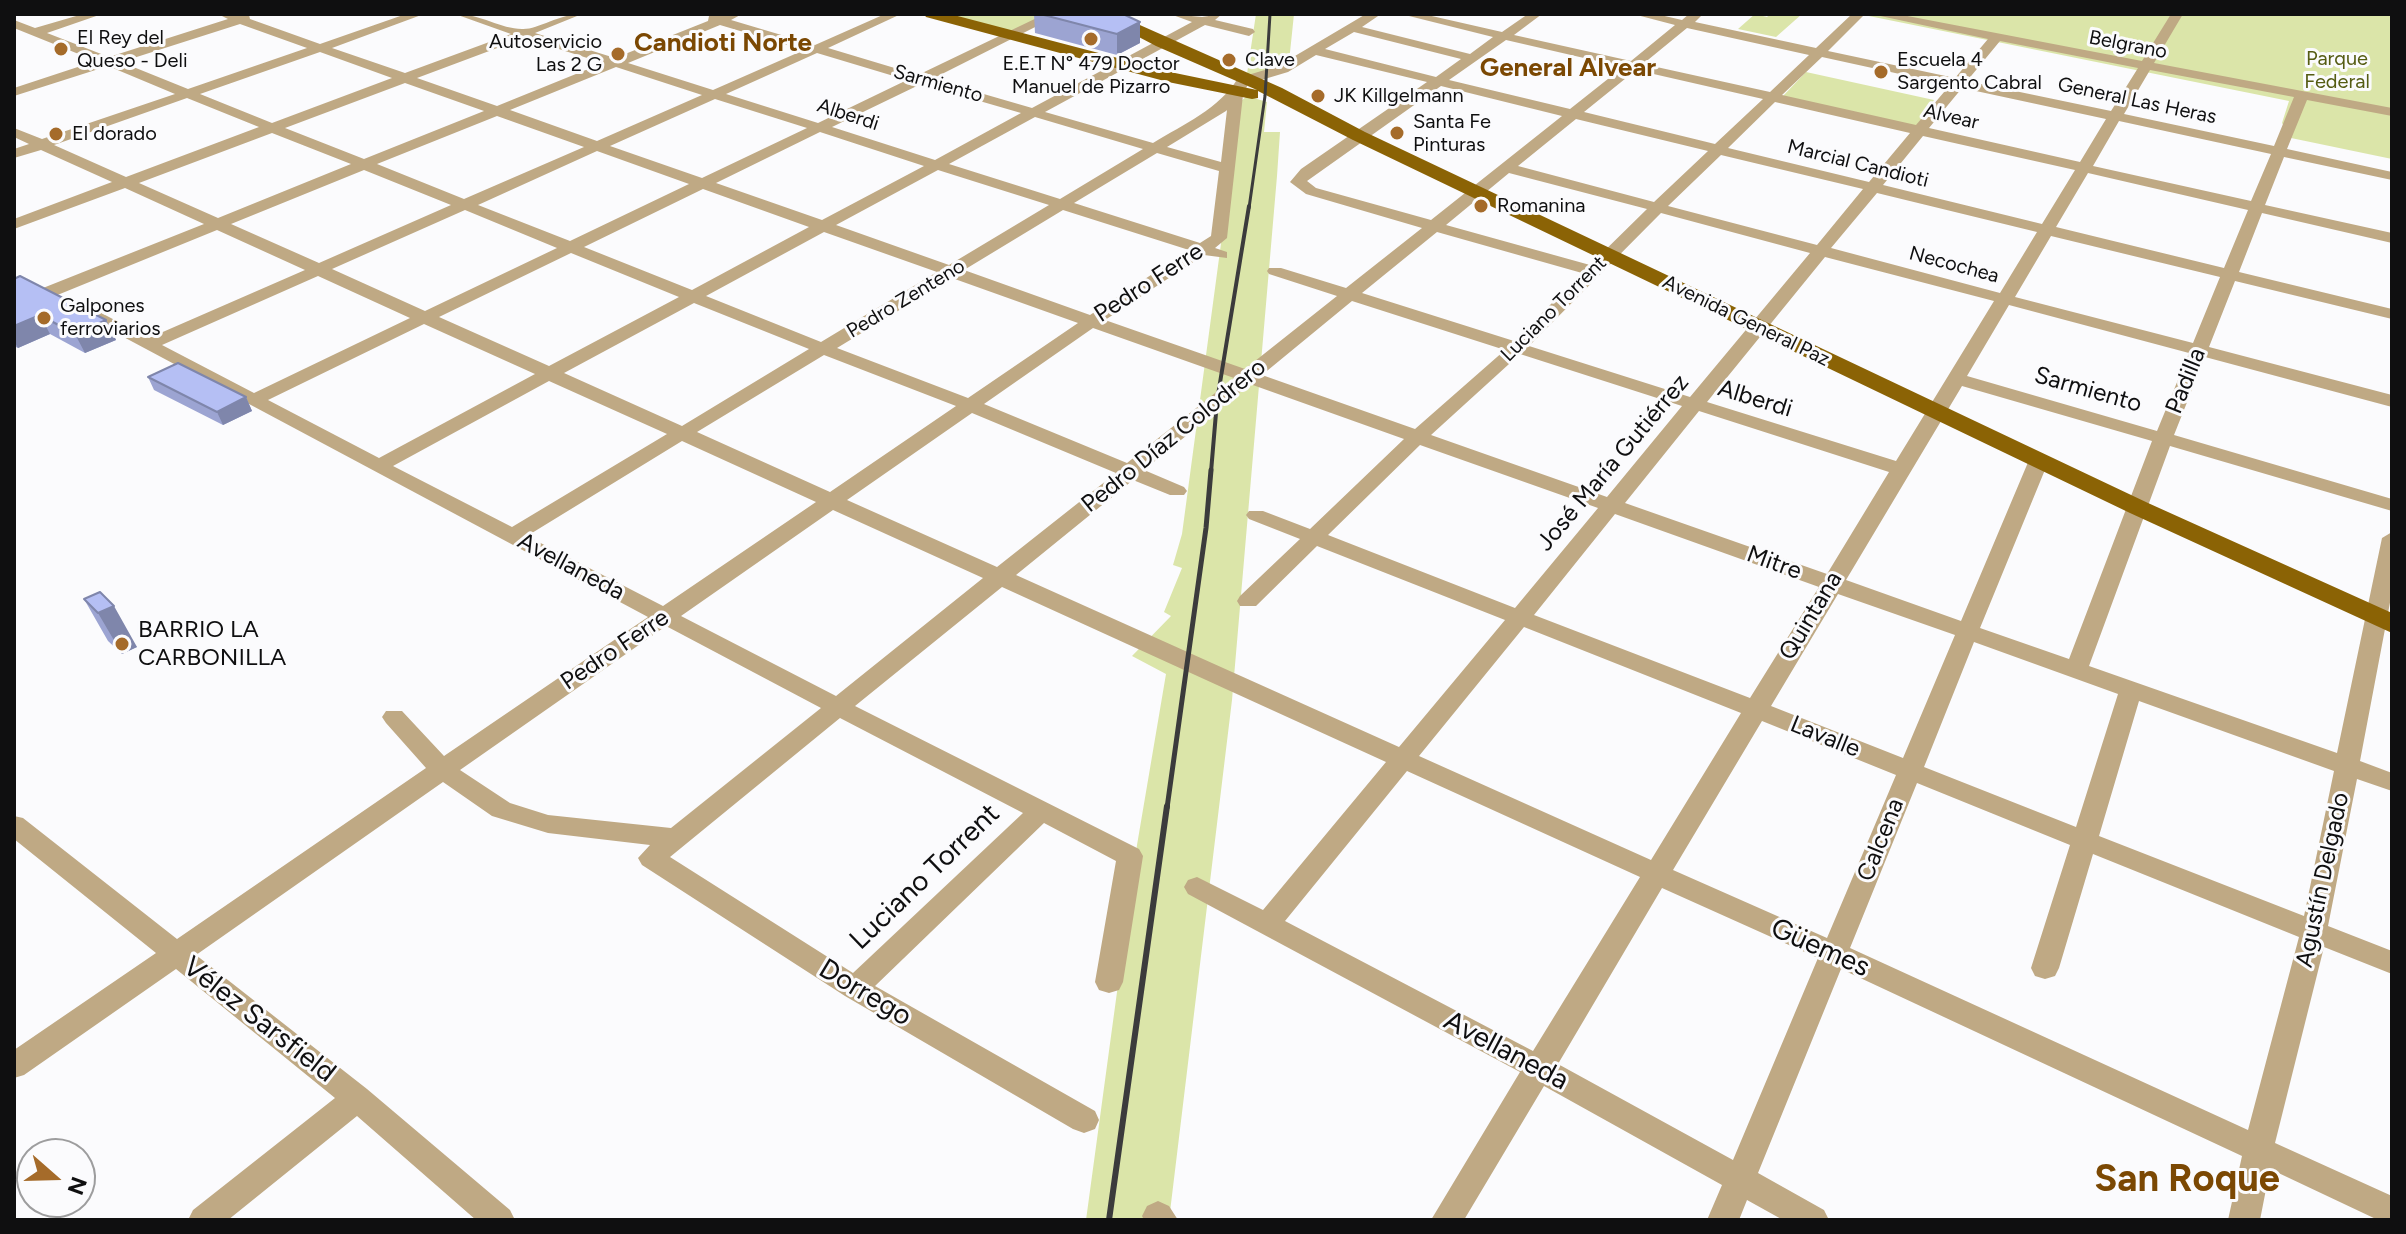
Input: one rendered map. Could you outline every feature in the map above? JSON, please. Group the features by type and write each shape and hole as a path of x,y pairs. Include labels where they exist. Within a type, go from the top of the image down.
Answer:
{"main road":[{"path":"932,14 1122,65 1240,89"},
{"path":"1103,14 1162,43 1240,89"},
{"name":"Avenida General Paz","path":"1240,89 1307,111 2139,508 2384,620"}],"street":[{"path":"14,39 96,14"},
{"name":"Mitre","path":"224,14 1089,323 2392,782"},
{"path":"14,92 257,14"},
{"path":"14,154 418,14"},
{"name":"Alberdi","path":"461,14 935,166 1214,247"},
{"path":"14,224 576,14"},
{"name":"Sarmiento","path":"695,14 1227,169"},
{"path":"218,224 736,14"},
{"path":"148,345 895,14"},
{"path":"253,400 571,246 589,241 1055,14"},
{"path":"1176,14 1210,17 1249,32"},
{"name":"Pedro Zenteno","path":"512,536 1063,204 1240,89 1315,51 1375,14"},
{"name":"Alvear","path":"1407,14 2392,238"},
{"path":"1536,14 1306,172 1298,182 1311,191 1592,271"},
{"name":"General Las Heras","path":"1639,14 1691,19 1818,52 2392,176"},
{"name":"Luciano Torrent","path":"1248,601 1417,437 1516,349 1608,255 1859,14"},
{"name":"Quintana","path":"1447,1220 2177,14"},
{"name":"Belgrano","path":"1883,15 2392,115"},
{"path":"378,466 1210,17"},
{"name":"Pedro Díaz Colodrero","path":"651,858 1691,19"},
{"path":"14,24 970,405 1177,491"},
{"path":"1352,28 1472,58"},
{"name":"José María Gutiérrez","path":"1268,923 1996,37"},
{"name":"Marcial Candioti","path":"1315,51 2392,314"},
{"path":"1282,86 1296,61"},
{"path":"1214,247 1240,89"},
{"name":"Padilla","path":"2076,670 2163,438 2301,97"},
{"name":"Güemes","path":"14,132 1835,954 2392,1211"},
{"name":"Necochea","path":"1507,168 2002,301 2392,401"},
{"name":"Avellaneda","path":"218,224 43,289 837,707 1130,856 1109,982"},
{"name":"Pedro Ferre","path":"14,1066 1089,323 1214,247"},
{"name":"Alberdi","path":"1275,271 1900,469"},
{"name":"Sarmiento","path":"1955,378 2392,505"},
{"name":"Calcena","path":"1723,1220 2039,460"},
{"name":"Lavalle","path":"1256,515 1755,709 2392,963"},
{"name":"Agustín Delgado","path":"2244,1220 2258,1151 2314,931 2348,767 2384,620 2392,538"},
{"path":"2045,968 2131,690"},
{"path":"394,717 441,769 501,810 527,820 674,838"},
{"name":"Luciano Torrent","path":"855,988 1040,812"},
{"name":"Vélez Sarsfield","path":"18,834 175,953 357,1098 499,1220"},
{"name":"Dorrego","path":"651,858 855,988 1084,1120"},
{"name":"Avellaneda","path":"1197,887 1541,1069 1813,1220"},
{"path":"204,1220 357,1098"}],"green space":[{"path":"946,14 1043,14 1018,30 1005,30"},
{"path":"1256,14 1294,14 1289,62 1252,75 1247,74"},
{"path":"1755,14 1767,17 1770,14 1802,14 1776,37 1738,29"},
{"name":"Parque Federal","path":"1859,14 2392,14 2392,159 2291,138 2282,123 2289,101"},
{"path":"1806,72 1934,100 1916,127 1783,96"},
{"path":"1247,96 1267,102 1264,132 1280,132 1277,176 1232,700 1169,1220 1086,1220 1137,845 1166,674 1132,656 1171,616 1164,612 1182,568 1173,565 1182,534 1240,102"}],"building":[{"path":"1040,14 1123,14 1140,22 1117,34"},
{"path":"20,276 106,320 75,334 40,315 14,326 14,279"},
{"path":"178,363 246,397 217,412 148,377"},
{"path":"100,592 114,606 98,613 84,599"}],"railway":[{"path":"1249,208 1265,96 1270,14"},
{"path":"1211,472 1217,401 1249,206"},
{"path":"1167,808 1206,528 1211,470"},
{"path":"1109,1220 1167,806"}],"place":[{"name":"E.E.T N° 479 Doctor Manuel de Pizarro","path":"1091,39"},
{"name":"El Rey del Queso - Deli","path":"61,49"},
{"name":"Autoservicio Las 2 G","path":"618,54"},
{"name":"Clave","path":"1229,60"},
{"name":"Escuela 4 Sargento Cabral","path":"1881,72"},
{"name":"JK Killgelmann","path":"1318,96"},
{"name":"Santa Fe Pinturas","path":"1397,133"},
{"name":"El dorado","path":"56,134"},
{"name":"Romanina","path":"1481,206"},
{"name":"Galpones ferroviarios","path":"44,318"},
{"name":"BARRIO LA CARBONILLA","path":"122,644"}],"district":[{"name":"Candioti Norte","path":"723,43"},
{"name":"General Alvear","path":"1568,68"},
{"name":"San Roque","path":"2187,1180"}]}
